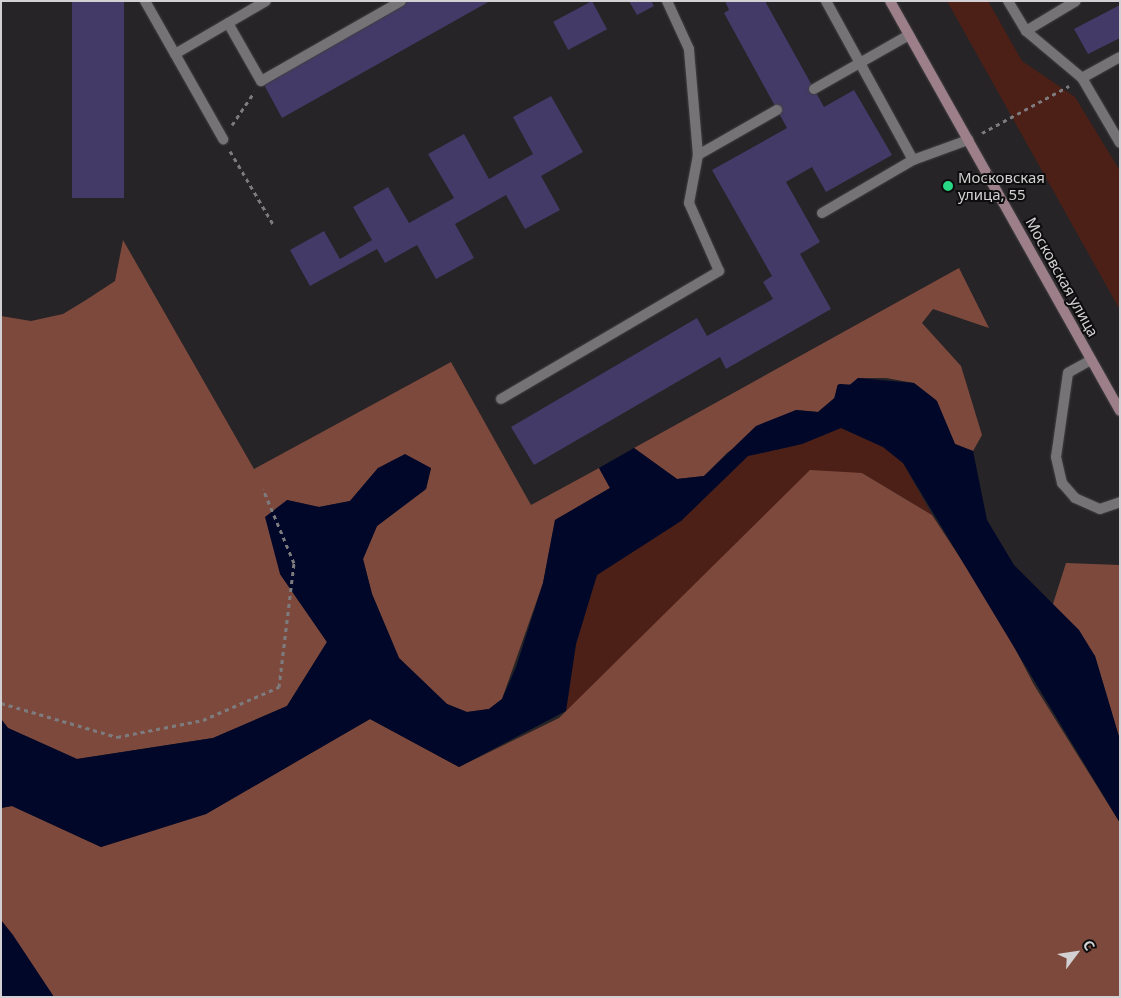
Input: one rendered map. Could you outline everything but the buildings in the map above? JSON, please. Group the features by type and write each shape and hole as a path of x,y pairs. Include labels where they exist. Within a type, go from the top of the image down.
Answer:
{"main road":[{"name":"Московская улица","path":"890,1 1120,411"}],"lane":[{"path":"145,1 223,139"},
{"path":"175,54 266,1"},
{"path":"228,23 261,81 401,1"},
{"path":"501,399 719,271 689,203 698,155 689,49 666,1"},
{"path":"826,1 912,160"},
{"path":"1008,1 1026,31 1082,78 1120,143"},
{"path":"1026,31 1076,1"},
{"path":"814,89 909,35"},
{"path":"1082,78 1120,57"},
{"path":"698,155 777,110"},
{"path":"822,213 912,160 968,140"},
{"path":"1091,360 1068,373 1056,457 1062,483 1075,498 1100,509 1120,502"}],"path":[{"path":"968,140 1082,78"},
{"path":"261,81 223,139 273,224"},
{"path":"1,703 117,737 203,720 279,687 294,564 263,489"}],"shaded area":[{"path":"947,1 988,1 1022,61 1075,97 1120,171 1120,310"},
{"path":"123,240 254,469 451,362 531,505 599,468 610,488 555,520 543,583 502,699 489,709 467,712 447,704 399,658 372,594 363,559 377,526 426,489 431,468 378,468 350,501 319,507 287,500 280,574 327,642 287,706 213,738 77,759 8,728 1,719 1,316 31,321 63,314 86,300 115,281"},
{"path":"959,268 989,328 933,309 922,323 961,366 982,435 973,451 955,444 936,400 914,383 886,378 858,378 818,412 796,410 728,452 704,476 677,479 634,448"},
{"path":"841,428 883,447 903,463 932,515 862,473 566,711 576,644 597,575 681,521 748,456 802,444"},
{"path":"810,470 862,473 932,515 997,614 1034,685 1120,823 1120,997 54,997 1,920 1,808 12,806 101,847 206,814 370,719 459,767 559,718"},
{"path":"1066,563 1120,565 1120,740 1095,656 1052,607"}],"water":[{"path":"858,378 914,383 937,401 955,444 973,451 987,520 1014,565 1079,630 1095,656 1120,740 1120,823 903,463 883,447 841,428 802,444 748,456 681,521 597,575 576,644 566,711 459,767 370,719 206,814 101,847 12,806 1,808 1,719 8,728 77,759 213,738 287,706 327,642 280,574 265,517 287,500 319,507 350,501 378,468 405,454 431,468 426,489 377,526 363,559 372,594 399,658 447,704 467,712 489,709 502,699 516,667 543,583 555,520 610,488 599,468 634,448 677,479 704,476 756,426 796,410 818,412"},
{"path":"1,920 13,935 54,997 1,997"}],"waterway":[{"path":"836,403 840,387 855,388"}],"place":[{"name":"Московская улица, 55","path":"948,186"}]}
